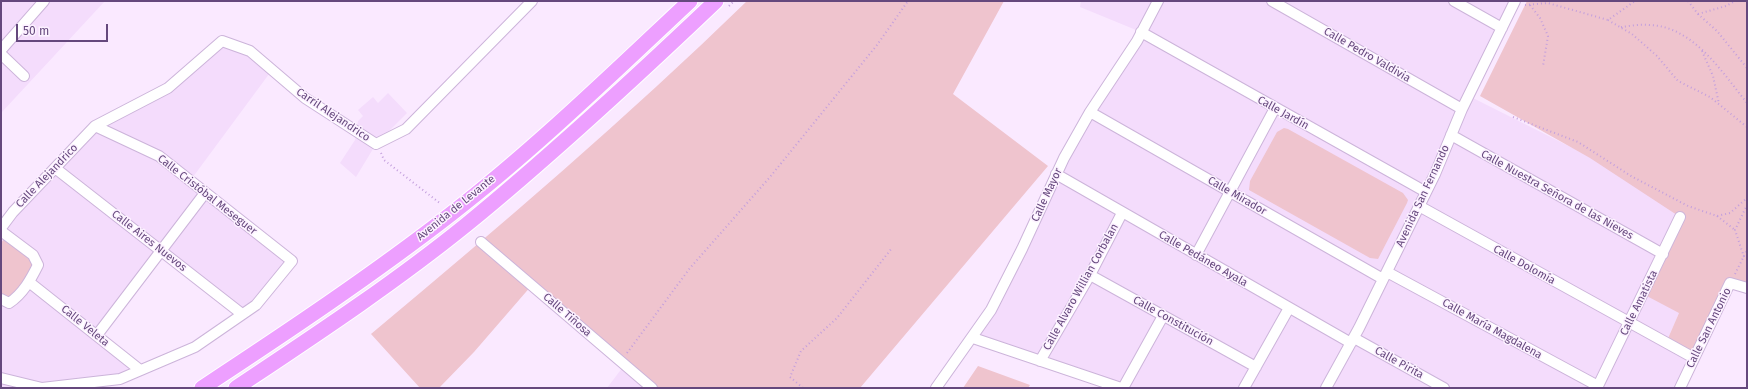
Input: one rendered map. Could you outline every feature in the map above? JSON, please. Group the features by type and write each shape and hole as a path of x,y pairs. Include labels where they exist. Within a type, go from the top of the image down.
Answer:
{"main road":[{"name":"Avenida de Levante","path":"202,388 338,297 452,213 571,111 690,1"},
{"name":"Avenida de Levante","path":"236,388 348,313 465,226 582,126 716,1"}],"street":[{"path":"1,50 44,1"},
{"name":"Carril Alejandrico","path":"95,126 168,88 222,42 250,51 305,98 376,144 406,129 532,1"},
{"name":"Calle Mayor","path":"936,388 972,338 998,296 1056,174 1090,112 1122,65 1158,1"},
{"name":"Calle Pedro Valdivia","path":"1272,1 1462,109"},
{"path":"1454,1 1502,28"},
{"name":"Avenida San Fernando","path":"1326,388 1353,341 1385,276 1426,192 1462,109 1514,4"},
{"name":"Calle Jardín","path":"1141,32 1426,192"},
{"path":"1,54 24,76"},
{"path":"1196,255 1275,108"},
{"name":"Calle Mirador","path":"1090,112 1230,192 1385,276"},
{"name":"Calle Alejandrico","path":"1,228 13,212 95,126"},
{"name":"Calle Cristóbal Meseguer","path":"95,126 159,156 292,261 256,305 242,314"},
{"name":"Calle Nuestra Señora de las Nieves","path":"1451,135 1663,254"},
{"name":"Calle Aires Nuevos","path":"55,168 242,314"},
{"name":"Calle Pedáneo Ayala","path":"1056,174 1289,308 1353,341"},
{"path":"97,335 163,251 205,193"},
{"name":"Calle Dolomía","path":"1419,206 1694,358"},
{"name":"Calle Alvaro Willian Corbalan","path":"1040,361 1090,275 1122,213"},
{"name":"Calle Amatista","path":"1597,387 1680,217"},
{"path":"1,231 33,255 38,265 29,282 15,298 9,303 1,299"},
{"name":"Calle Tiñosa","path":"481,242 652,388"},
{"name":"Calle Constitución","path":"1090,275 1256,367"},
{"name":"Calle María Magdalena","path":"1385,276 1597,387"},
{"name":"Calle Veleta","path":"29,282 140,370"},
{"name":"Calle San Antonio","path":"1680,388 1730,283 1747,288"},
{"path":"1244,388 1289,308"},
{"path":"1,378 42,388 120,379 195,347 242,314"},
{"path":"972,338 1122,388 1163,316"},
{"name":"Calle Pirita","path":"1353,341 1444,388"}],"path":[{"path":"621,361 690,268 785,159 877,45 908,1"},
{"path":"1608,20 1635,1"},
{"path":"1688,1 1698,14 1717,31 1747,68"},
{"path":"1698,14 1726,6 1735,1"},
{"path":"1514,4 1530,5 1548,3 1608,20 1632,34 1657,56 1678,81 1710,98 1747,127"},
{"path":"1530,5 1540,18 1548,36 1542,66"},
{"path":"1620,27 1649,24 1668,28 1695,44 1717,65 1747,103"},
{"path":"1702,50 1713,76 1719,105"},
{"path":"1513,117 1578,142 1631,176 1688,206 1717,216 1735,230 1744,257"},
{"path":"376,144 384,160 452,213"},
{"path":"1717,216 1730,213 1747,198"},
{"path":"1735,230 1747,205"},
{"path":"803,388 790,377 801,351 838,318 892,248"},
{"path":"1730,283 1747,250"}],"shaded area":[{"path":"1,1 105,1 2,112 1,112"},
{"path":"747,1 1004,1 953,94 1048,166 860,388 650,388 532,285 474,352 439,388 420,388 371,334 609,130 702,45"},
{"path":"1081,1 1515,1 1469,96 1688,206 1679,313 1666,343 1694,358 1682,388 1121,388 973,338 1040,209 1141,32 1080,7"},
{"path":"1527,1 1747,1 1747,290 1730,283 1694,358 1666,343 1679,313 1643,294 1680,217 1590,158 1480,96"},
{"path":"222,41 250,51 272,70 190,181 292,261 242,314 163,251 97,335 140,370 42,388 1,388 1,228 95,126 168,88"},
{"path":"388,93 407,113 376,144 356,177 340,163 355,140 358,121 363,116 358,110 373,97 378,103"},
{"path":"1284,128 1403,193 1408,200 1407,203 1378,259 1370,258 1249,190 1250,181 1277,132"},
{"path":"7,235 38,265 15,299 1,297 1,243"},
{"path":"632,355 671,388 607,388"},
{"path":"978,366 1030,385 1028,388 963,388"}]}
